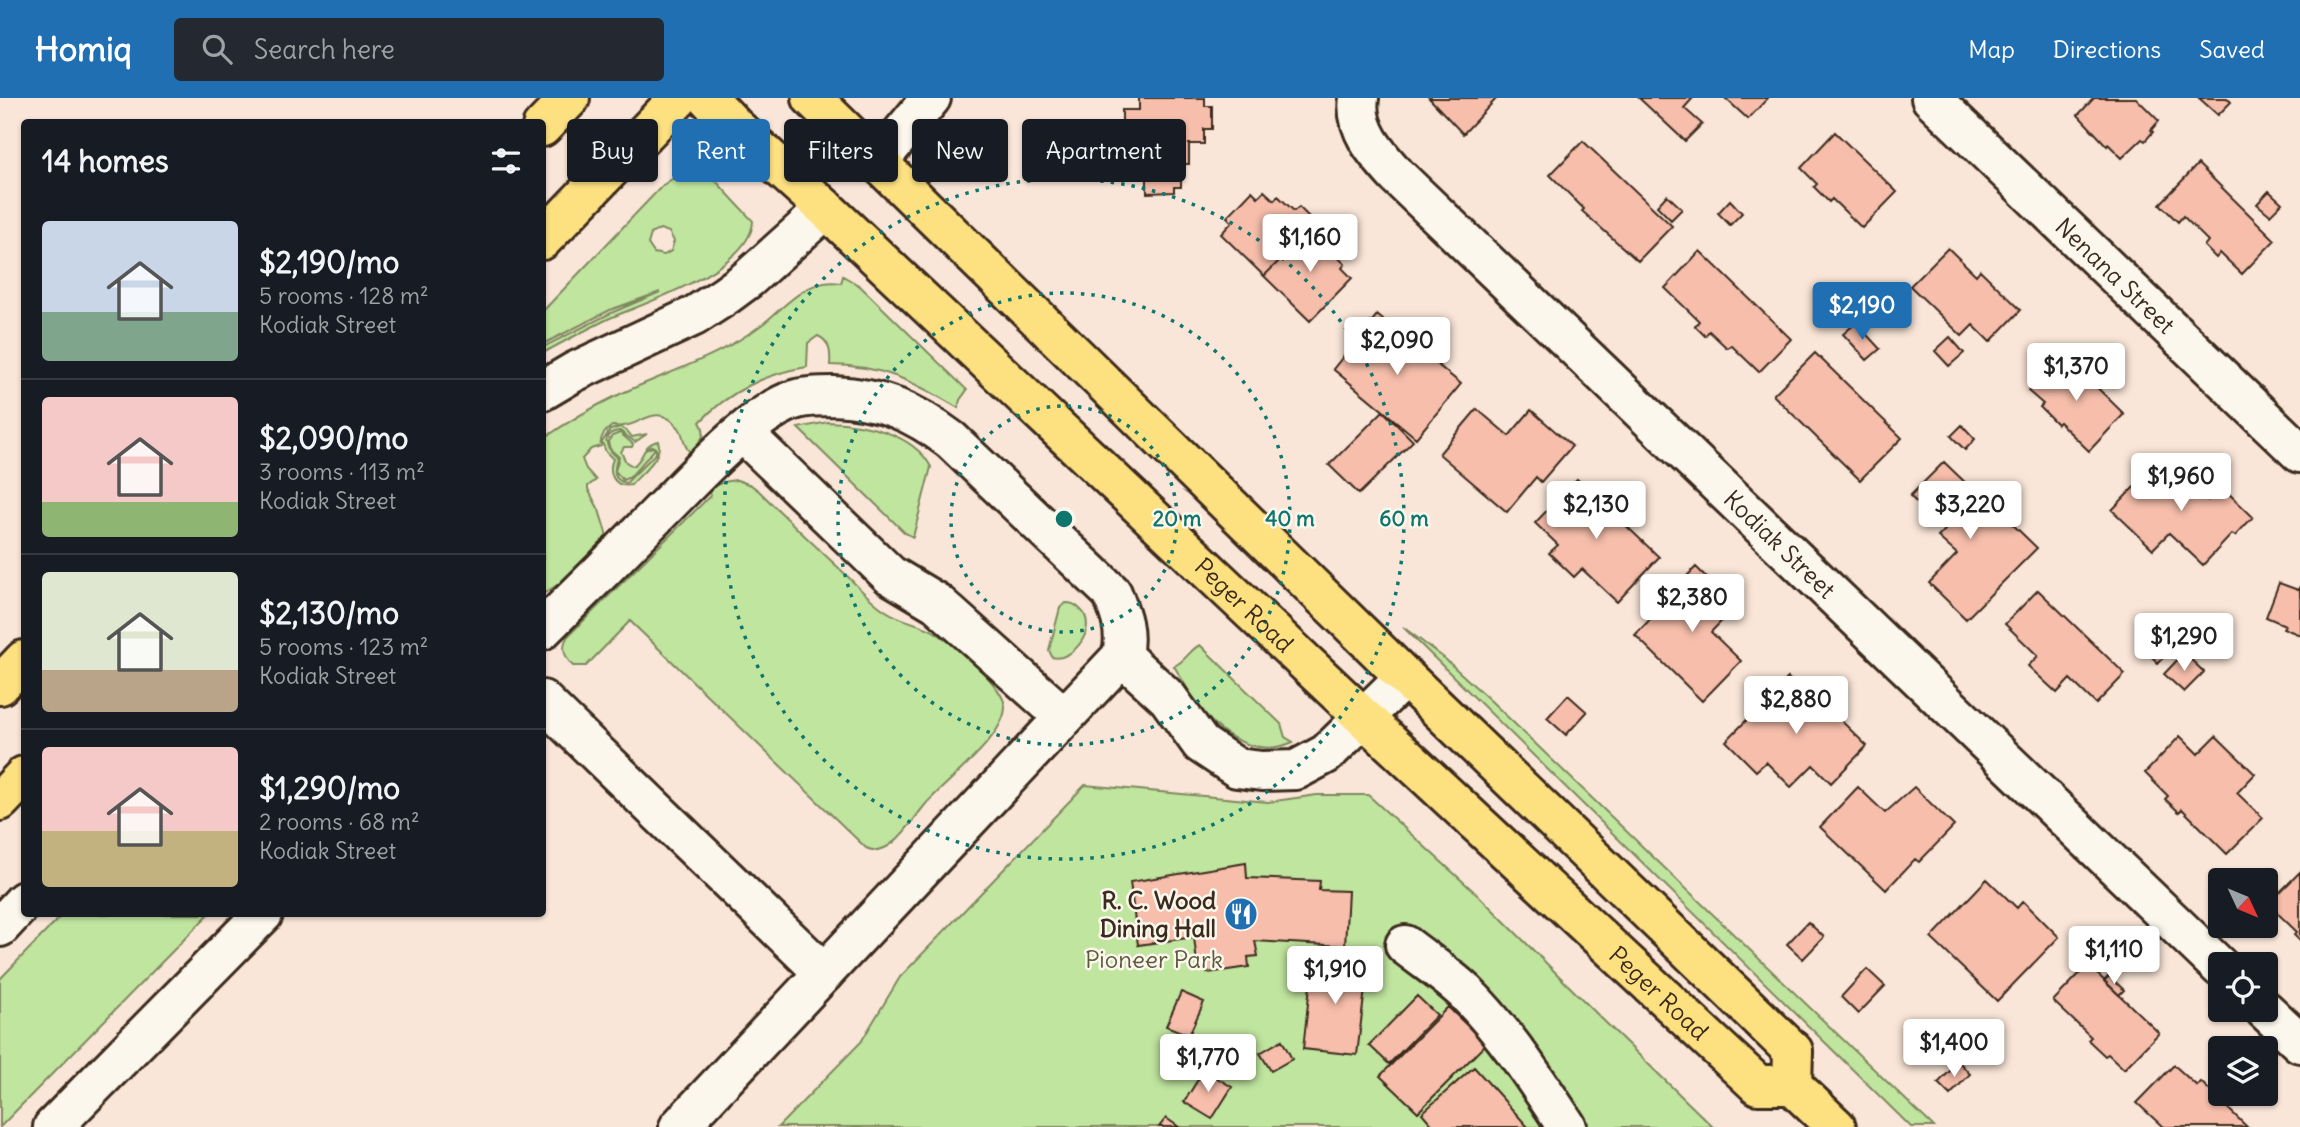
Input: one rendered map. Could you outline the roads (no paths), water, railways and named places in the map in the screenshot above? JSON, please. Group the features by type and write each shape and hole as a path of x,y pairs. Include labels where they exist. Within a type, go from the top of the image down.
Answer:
{"main road":[{"path":"546,123 570,98"},
{"path":"546,236 679,98"},
{"name":"Peger Road","path":"708,98 734,126 826,209 1364,718 1758,1085 1792,1085 1793,1051 898,182"},
{"name":"Peger Road","path":"812,98 834,119"},
{"path":"0,685 21,663"},
{"path":"0,801 21,779"},
{"path":"1792,1085 1836,1127"}],"street":[{"path":"898,138 931,98"},
{"name":"Nenana Street","path":"1931,98 2300,453"},
{"name":"Kodiak Street","path":"1359,103 1361,125 1369,141 1396,175 2208,956"},
{"path":"546,389 574,372 694,316 748,279 826,209"},
{"path":"546,627 698,474 743,433 770,411 798,398 826,396 876,400 929,424 951,440 1112,593 1121,618 1125,638 1122,656 679,1127"},
{"path":"743,433 890,575 937,603 1064,717"},
{"path":"1122,656 1168,698 1201,744 1237,768 1262,771 1296,770 1326,754 1405,677"},
{"path":"546,704 824,972"},
{"path":"0,927 21,904"},
{"path":"53,1127 260,917"},
{"path":"1405,945 1463,991 1498,1028 1567,1127"},
{"path":"2278,1022 2300,1043"}],"place":[{"name":"R. C. Wood Dining Hall","path":"1241,914"}],"park label":[{"name":"Pioneer Park","path":"1154,959"}]}
